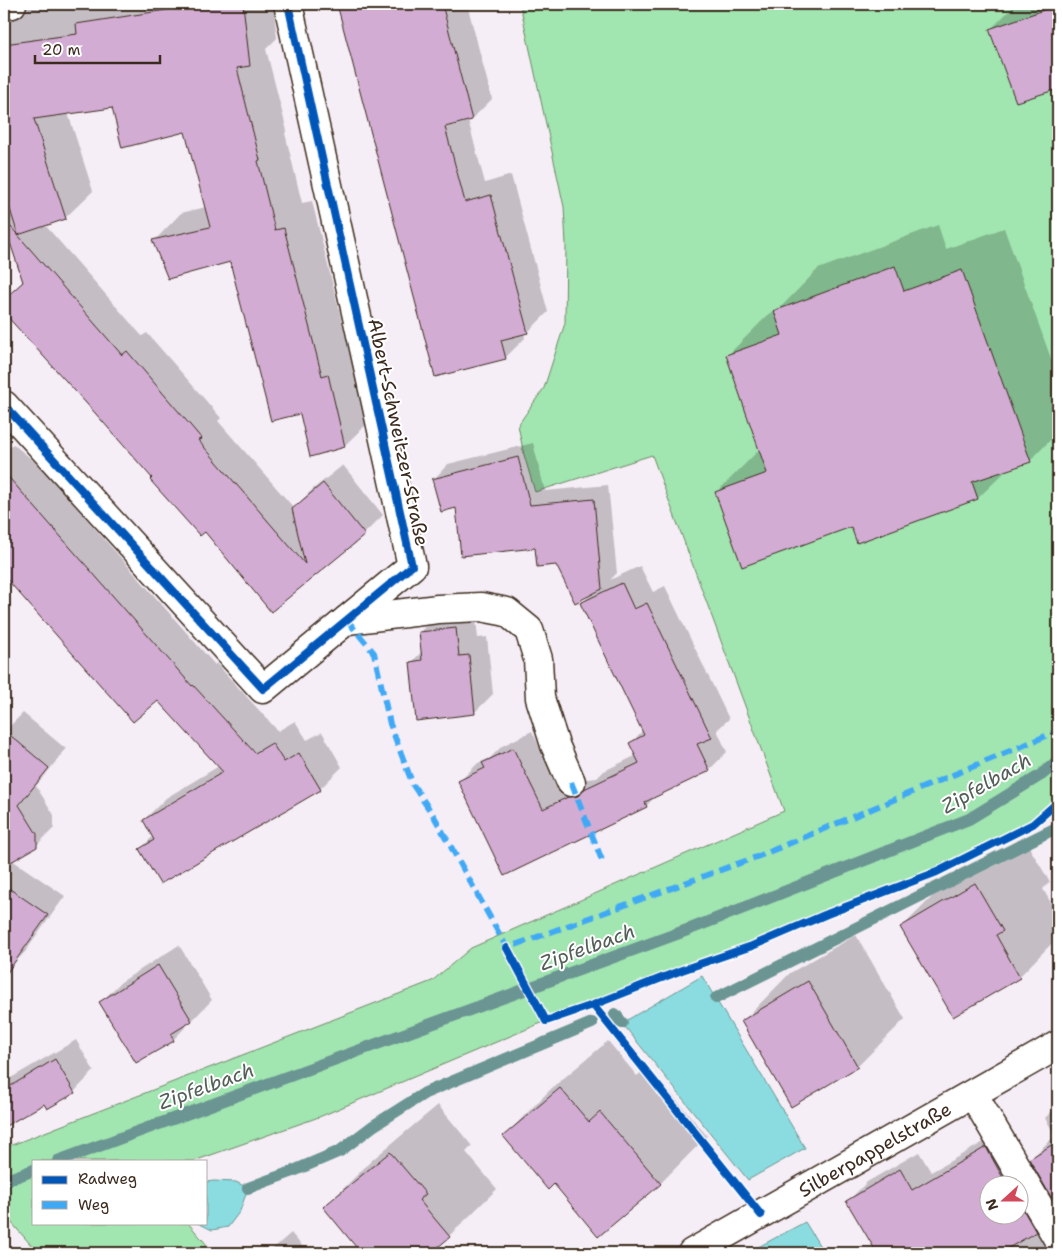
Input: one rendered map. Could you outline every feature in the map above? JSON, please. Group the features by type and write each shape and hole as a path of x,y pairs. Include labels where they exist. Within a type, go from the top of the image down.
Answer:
{"street":[{"path":"4,5 12,4"},
{"name":"Albert-Schweitzer-Straße","path":"4,405 263,689 412,566 288,4"},
{"path":"347,620 438,609 481,607 507,612 529,630 538,659 540,698 555,745 571,782"},
{"name":"Silberpappelstraße","path":"692,1253 1058,1045"},
{"path":"973,1094 1058,1239"}],"green space":[{"path":"520,4 1058,4 1058,802 1033,824 937,872 827,914 752,946 546,1021 319,1117 197,1160 32,1160 32,1224 189,1224 207,1245 197,1253 38,1253 4,1214 4,1148 432,981 471,948 784,811 652,455 535,492 524,455 518,425 544,388 565,323 566,245 564,207"}],"water":[{"path":"702,976 805,1148 748,1180 622,1023"},
{"path":"208,1182 236,1182 248,1188 240,1211 228,1227 212,1230 200,1224 208,1224"},
{"path":"805,1222 824,1253 747,1253"}],"building":[{"path":"205,4 243,4 250,66 237,68 260,160 258,161 275,230 284,228 322,376 328,374 345,447 310,457 300,414 271,421 230,262 168,279 152,240 210,227 185,132 122,148 112,108 34,119 66,219 18,235 4,190 4,44 77,34 76,24"},
{"path":"337,4 442,4 472,120 445,127 465,202 491,195 528,333 501,340 506,359 435,377"},
{"path":"1058,5 1058,89 1016,102 989,29"},
{"path":"4,219 122,355 127,351 202,439 198,440 305,564 292,509 323,483 365,535 271,612 205,532 200,536 150,480 152,478 96,414 4,313 4,299 23,282"},
{"path":"895,266 904,291 962,270 1031,462 972,482 978,499 857,543 851,527 742,567 715,492 767,473 726,355 782,335 774,311"},
{"path":"518,457 530,505 594,499 602,589 575,603 556,565 537,567 535,548 461,556 456,508 441,512 432,479"},
{"path":"4,472 192,686 255,753 272,743 284,762 299,753 321,790 160,884 139,849 154,840 143,820 223,772 158,701 133,722 4,576"},
{"path":"622,583 634,609 647,603 712,738 697,744 710,771 645,802 647,807 504,876 458,781 485,768 482,763 513,748 543,809 568,797 578,796 584,789 639,763 629,743 644,735 580,603"},
{"path":"456,628 459,656 469,655 475,714 416,721 410,662 422,660 419,632"},
{"path":"4,730 49,768 19,805 37,834 37,847 4,866"},
{"path":"975,883 1003,931 996,935 1020,978 953,1017 900,927"},
{"path":"4,885 48,915 4,977"},
{"path":"158,965 192,1021 171,1034 174,1041 136,1063 99,1002"},
{"path":"808,981 858,1067 791,1107 741,1021"},
{"path":"55,1059 75,1093 47,1109 44,1104 4,1127 4,1090"},
{"path":"560,1088 589,1122 600,1112 661,1184 598,1237 554,1184 548,1190 503,1136"},
{"path":"1058,1141 1058,1209 1029,1159"},
{"path":"986,1147 1001,1174 980,1174 980,1224 1030,1224 1030,1222 1036,1232 1000,1253 877,1253 846,1201 900,1169 912,1190"},
{"path":"390,1152 426,1194 419,1200 450,1237 431,1253 361,1253 323,1207"}],"waterway":[{"name":"Zipfelbach","path":"61,1160 690,929 969,819 1041,775 1058,761"},
{"path":"716,998 1058,827"},
{"path":"615,1014 622,1023"},
{"path":"248,1188 340,1151 373,1126 425,1093 592,1023"},
{"name":"Zipfelbach","path":"4,1181 32,1171"}],"marked path":[{"path":"347,620 374,653 390,724 413,785 435,818 507,948 759,856 1058,731"},
{"path":"571,782 603,863"}],"cycle path":[{"path":"4,405 263,689 412,566 288,4"},
{"path":"593,1005 682,970 752,946 827,914 937,872 1033,824 1058,802"},
{"path":"507,948 546,1021 593,1005 761,1215"}]}
